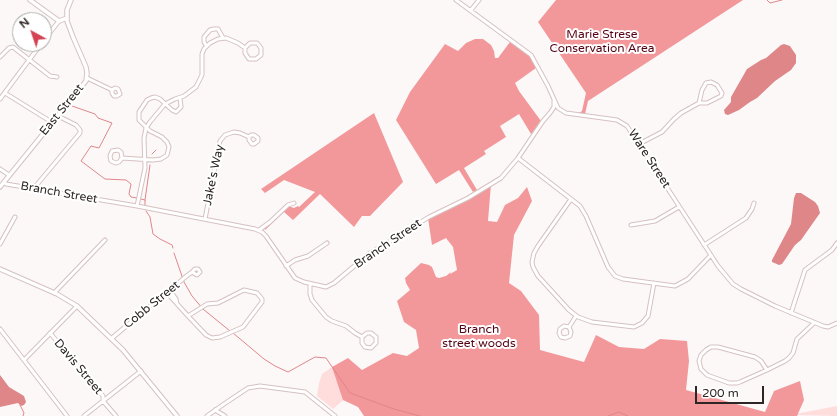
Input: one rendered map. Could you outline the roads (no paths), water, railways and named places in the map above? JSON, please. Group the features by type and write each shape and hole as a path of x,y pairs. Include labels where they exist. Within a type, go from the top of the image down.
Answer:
{"main road":[{"path":"30,0 59,21 67,18 71,0"},
{"name":"East Street","path":"0,187 81,89 87,78 86,67 73,37 67,18"},
{"path":"0,269 54,292 77,306 112,338 177,416"}],"street":[{"path":"456,0 531,55 558,108"},
{"path":"471,10 479,0"},
{"path":"52,30 59,21"},
{"path":"206,45 204,42 204,37 210,30 218,29 223,38"},
{"path":"137,206 144,173 144,138 146,128 150,122 166,104 193,90 201,80 202,54 206,45 214,40 223,38 245,48"},
{"path":"250,43 256,43 261,48 261,55 257,59 250,59 245,55 245,48 250,43"},
{"path":"0,57 11,47 16,49 29,61 50,76 57,77"},
{"path":"0,99 35,52"},
{"path":"87,78 112,90"},
{"path":"639,144 662,132 674,119 699,103 707,103 721,96 722,93 717,85 711,82 706,83 702,90 699,103"},
{"path":"5,92 52,123"},
{"path":"122,158 145,161 163,158 168,153 169,147 165,139 146,128 141,122 139,112 144,103 155,97 160,99 173,111 178,111 182,107 180,98"},
{"name":"Branch Street","path":"4,182 259,230 266,236 295,278 310,284 324,287 331,286 370,253 429,217 468,198 504,175 518,158 554,107 554,100"},
{"name":"Branch Street","path":"550,113 558,108"},
{"name":"Ware Street","path":"558,108 566,113 617,120 623,122 627,126 704,245 723,273 733,284 814,323 828,327 837,323"},
{"path":"34,188 80,133 80,130 76,125 58,116"},
{"name":"Jake's Way","path":"205,219 220,141 227,133 234,132 249,137"},
{"path":"116,150 121,152 122,158 116,163 111,161 110,156 112,151 116,150"},
{"path":"518,158 580,206 586,216 608,267 612,273 623,279 670,286 678,284 688,279 711,255"},
{"path":"0,169 9,175"},
{"path":"571,199 538,246 534,253 532,262 533,268 538,276 576,316 592,322 630,328 637,326 648,316 654,283"},
{"path":"259,230 288,205 294,203"},
{"path":"704,245 746,218 754,203"},
{"path":"631,225 655,221 679,207"},
{"path":"0,244 15,216"},
{"path":"54,292 105,240"},
{"path":"286,266 295,260 309,255 327,243"},
{"path":"791,313 805,270 834,248 837,243"},
{"name":"Cobb Street","path":"112,338 192,272"},
{"path":"310,284 310,294 312,300 326,318 346,326 362,337"},
{"path":"168,292 169,295 203,333 209,337 216,338 243,327 257,310 262,302 262,299 260,295 246,290 218,303 210,303 201,307 188,316"},
{"path":"24,360 77,306"},
{"path":"569,327 576,316"},
{"path":"766,370 761,361 755,357 718,347 707,349 700,359 700,367 705,374 710,377 733,383 740,382 766,370 789,358 793,353 797,340 814,323"},
{"path":"564,326 569,327 571,334 567,338 563,338 560,334 560,329 564,326"},
{"path":"0,329 67,416"},
{"name":"Davis Street","path":"50,333 103,396 103,400 116,416"},
{"path":"367,333 373,334 376,337 376,344 371,348 365,347 362,344 362,337 367,333"},
{"path":"84,416 141,371"},
{"path":"207,416 248,388 260,386 305,392 311,395 336,416"},
{"path":"215,410 225,416"}],"waterway":[{"path":"767,0 770,3 782,0"},
{"path":"72,106 95,114 98,118 112,123 99,148 91,146 81,161 105,179 126,180 131,184 129,194 131,197 137,198"},
{"path":"152,154 156,150"},
{"path":"145,200 150,165"},
{"path":"141,199 145,200 145,206"},
{"path":"146,211 150,217 153,234 172,245 173,248"},
{"path":"174,253 184,282 192,296 203,309 230,331"},
{"path":"233,333 264,359 288,372 315,357 326,358 350,393 394,409 420,416"},
{"path":"20,405 24,413 23,416"},
{"path":"608,416 619,412 628,416"}],"park label":[{"name":"Marie Strese Conservation Area","path":"602,42"},
{"name":"Branch street woods","path":"479,337"}]}
